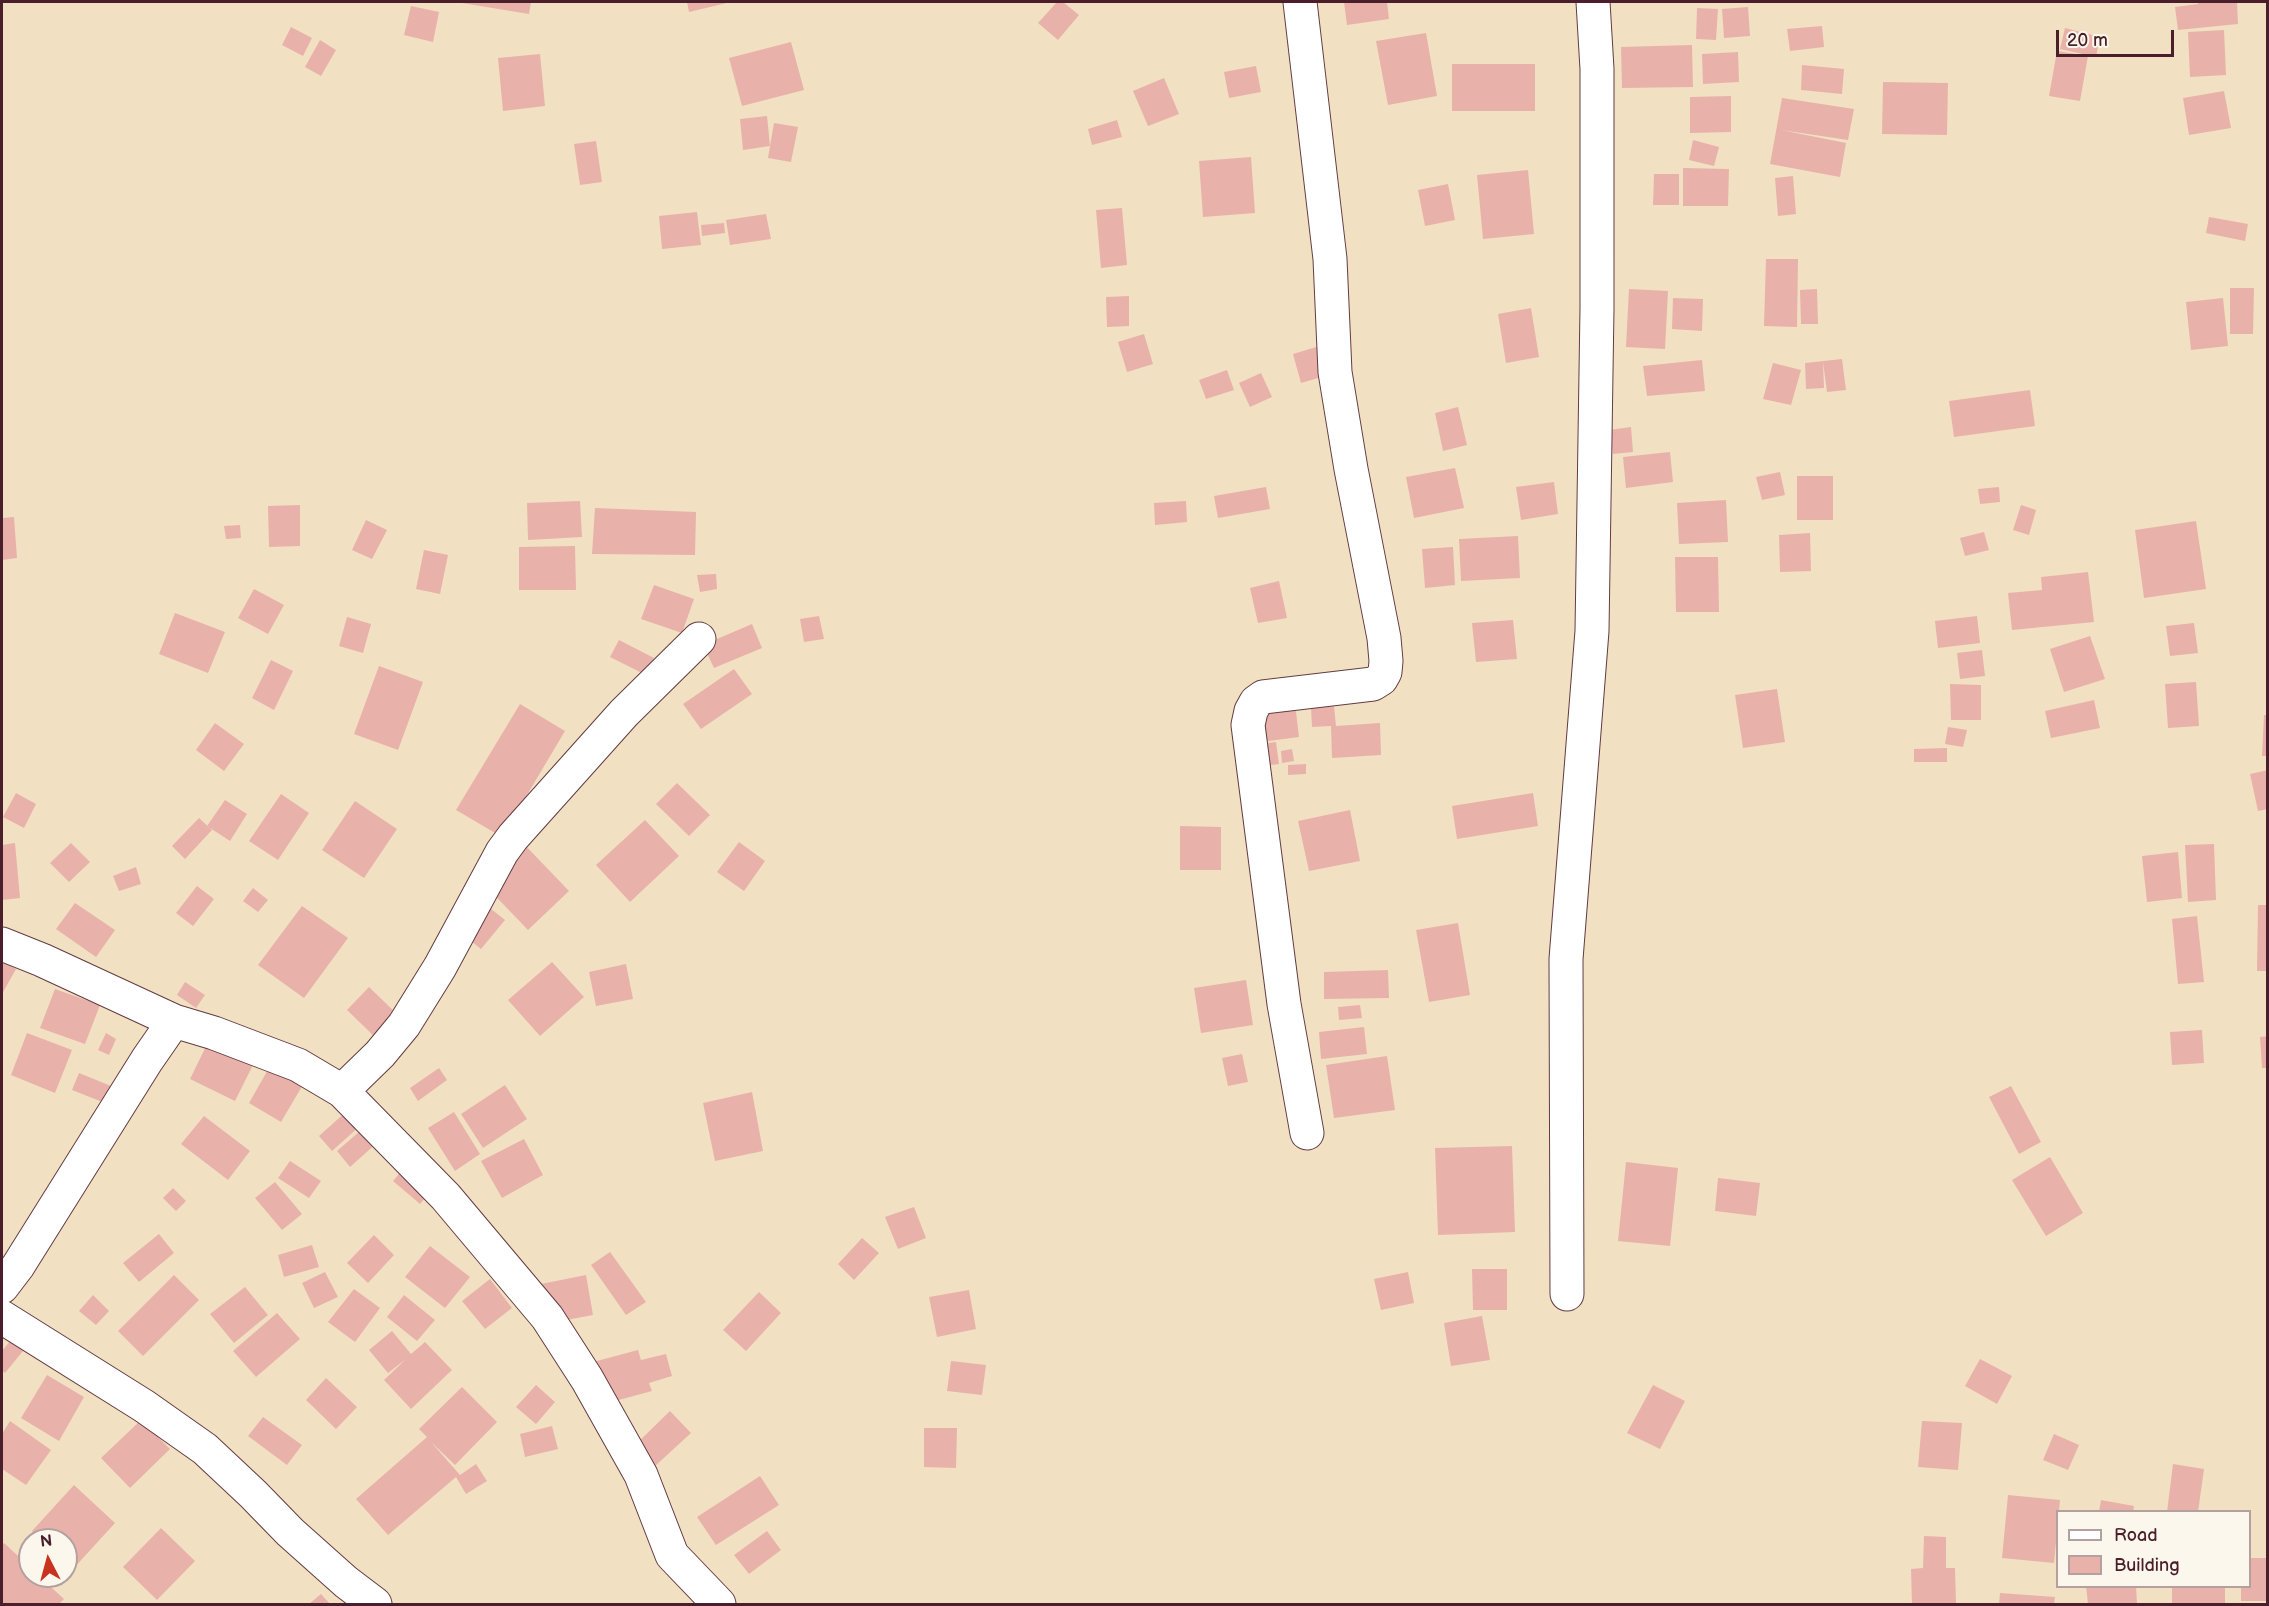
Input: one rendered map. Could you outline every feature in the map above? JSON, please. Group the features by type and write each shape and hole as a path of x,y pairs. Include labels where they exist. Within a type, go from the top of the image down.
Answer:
{"street":[{"path":"1300,2 1330,259 1335,372 1386,661 1385,672 1381,679 1373,684 1263,697 1256,702 1251,711 1248,725 1284,1004 1308,1133"},
{"path":"1567,1294 1566,959 1592,631 1597,308 1597,69 1593,2"},
{"path":"342,1091 380,1054 404,1025 440,966 502,852 513,837 624,713 699,639"},
{"path":"2,944 174,1021 214,1033 298,1065 342,1091 446,1197 547,1317 587,1378 641,1475 672,1555 720,1605"},
{"path":"2,1287 24,1257 147,1060 174,1021"},
{"path":"2,1317 144,1406 205,1449 290,1532 375,1605"}],"building":[{"path":"456,2 531,2 529,14"},
{"path":"687,2 731,2 689,12"},
{"path":"1057,2 1063,2 1079,15 1058,40 1038,23"},
{"path":"1344,2 1387,2 1389,19 1347,25"},
{"path":"2198,2 2237,2 2238,24 2178,30 2175,7 2198,4"},
{"path":"411,6 439,12 433,42 404,35"},
{"path":"1748,7 1750,36 1724,38 1722,9"},
{"path":"1697,8 1718,9 1716,40 1696,39"},
{"path":"1822,26 1824,47 1790,51 1787,29"},
{"path":"291,27 312,38 303,56 282,45"},
{"path":"2065,28 2100,37 2096,57 2060,49"},
{"path":"2224,30 2226,75 2190,77 2188,32"},
{"path":"1426,33 1437,96 1388,105 1376,41"},
{"path":"320,40 336,50 321,76 305,67"},
{"path":"791,42 804,90 742,106 729,58"},
{"path":"1692,45 1693,87 1622,88 1621,47"},
{"path":"2057,51 2088,56 2080,101 2049,96"},
{"path":"1738,52 1739,82 1703,84 1702,54"},
{"path":"540,54 545,106 503,111 498,58"},
{"path":"1452,64 1535,64 1535,111 1452,111"},
{"path":"1802,65 1844,69 1842,94 1801,90"},
{"path":"1256,66 1261,92 1229,98 1224,72"},
{"path":"1164,78 1179,114 1148,126 1133,91"},
{"path":"1883,82 1948,83 1947,135 1882,134"},
{"path":"2224,91 2231,128 2189,135 2183,98"},
{"path":"1731,96 1731,132 1690,133 1690,97"},
{"path":"1782,98 1854,109 1848,140 1781,130 1846,143 1840,177 1770,164"},
{"path":"767,116 770,146 743,150 740,119"},
{"path":"1117,120 1122,137 1092,145 1088,129"},
{"path":"774,123 798,127 791,162 768,158"},
{"path":"1693,140 1719,147 1714,166 1689,160"},
{"path":"596,141 602,182 580,185 574,144"},
{"path":"1251,157 1255,213 1203,217 1199,161"},
{"path":"1683,168 1729,169 1728,206 1683,206"},
{"path":"1528,170 1534,234 1483,239 1477,175"},
{"path":"1654,174 1679,174 1679,205 1653,205"},
{"path":"1793,176 1796,214 1778,216 1775,178"},
{"path":"1448,184 1455,220 1425,226 1418,190"},
{"path":"1122,208 1127,265 1101,268 1096,210"},
{"path":"697,212 701,245 662,249 659,216"},
{"path":"766,214 771,239 730,245 726,220"},
{"path":"2209,217 2248,224 2245,241 2206,233"},
{"path":"724,223 725,233 702,236 701,225"},
{"path":"1766,259 1798,259 1797,327 1764,326"},
{"path":"2230,288 2254,288 2253,334 2230,334"},
{"path":"1629,289 1668,291 1665,349 1626,347"},
{"path":"1817,289 1818,324 1801,324 1800,290"},
{"path":"1129,296 1129,326 1107,327 1106,297"},
{"path":"1673,298 1703,299 1702,331 1672,329"},
{"path":"2223,298 2228,346 2191,350 2186,302"},
{"path":"1531,308 1539,357 1506,363 1498,314"},
{"path":"1144,334 1153,364 1127,372 1118,342"},
{"path":"1323,345 1332,374 1301,383 1293,354"},
{"path":"1842,359 1846,390 1827,392 1823,362 1824,388 1806,389 1805,363"},
{"path":"1702,360 1705,391 1647,396 1643,366"},
{"path":"1773,363 1801,370 1791,405 1763,399"},
{"path":"1227,370 1234,390 1206,399 1199,380"},
{"path":"1261,373 1272,397 1250,407 1239,383"},
{"path":"2030,390 2035,426 1954,437 1949,401"},
{"path":"1458,407 1467,445 1443,451 1435,413"},
{"path":"1631,427 1633,452 1613,454 1609,430"},
{"path":"1670,452 1673,482 1626,488 1623,457"},
{"path":"1455,468 1464,508 1414,518 1406,477"},
{"path":"1780,472 1785,495 1762,500 1756,477"},
{"path":"1797,476 1833,476 1833,520 1797,520"},
{"path":"1554,482 1558,514 1521,520 1516,487"},
{"path":"1266,487 1270,509 1218,518 1214,496"},
{"path":"1999,487 2000,502 1980,504 1978,489"},
{"path":"1726,500 1728,542 1679,544 1677,503"},
{"path":"580,501 582,537 528,540 527,503"},
{"path":"1186,501 1187,522 1155,525 1154,503"},
{"path":"300,505 300,546 269,547 268,506"},
{"path":"2021,505 2036,510 2029,535 2013,530"},
{"path":"595,508 696,512 695,555 592,554"},
{"path":"14,517 17,558 2,560 2,518"},
{"path":"366,520 387,530 372,559 352,550"},
{"path":"2196,521 2206,589 2144,598 2135,530"},
{"path":"240,525 241,538 226,539 224,526"},
{"path":"1984,532 1989,550 1965,556 1960,538"},
{"path":"1810,533 1811,571 1780,572 1779,535"},
{"path":"1518,536 1520,578 1461,581 1459,539"},
{"path":"575,546 576,590 519,590 519,547"},
{"path":"1453,547 1455,585 1425,588 1422,549"},
{"path":"424,550 448,555 440,594 416,589"},
{"path":"1675,557 1718,557 1719,612 1676,612"},
{"path":"2088,572 2094,622 2012,630 2008,593 2042,590 2041,577"},
{"path":"716,574 717,589 700,592 697,575"},
{"path":"1279,581 1287,618 1258,623 1250,588"},
{"path":"654,585 694,599 682,633 641,619"},
{"path":"254,589 284,605 268,634 238,618"},
{"path":"175,613 225,632 208,673 159,654"},
{"path":"819,616 824,639 804,642 800,619"},
{"path":"1977,616 1980,643 1938,648 1935,621"},
{"path":"347,617 371,624 363,653 339,646"},
{"path":"1513,620 1517,659 1476,662 1472,623"},
{"path":"2194,623 2198,653 2170,656 2166,626"},
{"path":"752,624 762,648 714,668 703,645"},
{"path":"2090,636 2105,679 2064,692 2050,649"},
{"path":"619,640 654,658 646,675 610,657"},
{"path":"1982,650 1985,676 1960,679 1957,653"},
{"path":"271,660 293,671 274,710 252,698"},
{"path":"379,666 423,682 398,750 354,734"},
{"path":"734,669 752,694 701,729 683,704"},
{"path":"2196,682 2199,726 2168,728 2165,684"},
{"path":"1950,684 1981,685 1981,720 1951,720"},
{"path":"1777,689 1785,742 1743,748 1735,695"},
{"path":"1294,695 1299,737 1253,743 1248,701"},
{"path":"2094,700 2100,728 2051,738 2045,711"},
{"path":"520,704 565,731 502,837 456,810"},
{"path":"1334,706 1336,726 1380,723 1381,755 1332,758 1331,726 1312,727 1311,708"},
{"path":"2264,715 2268,715 2268,756 2262,756"},
{"path":"215,723 244,744 224,771 196,750"},
{"path":"1948,727 1967,730 1963,747 1945,744"},
{"path":"1276,742 1279,764 1256,767 1253,745"},
{"path":"1947,748 1947,762 1914,762 1914,749"},
{"path":"1292,749 1294,761 1282,763 1281,751"},
{"path":"1306,764 1306,774 1288,775 1288,765"},
{"path":"2268,770 2268,809 2258,811 2250,774"},
{"path":"677,783 710,815 689,836 656,804"},
{"path":"16,793 36,804 24,828 3,817"},
{"path":"1533,793 1538,826 1457,839 1452,806"},
{"path":"281,794 309,813 278,860 249,841"},
{"path":"225,800 247,814 230,841 207,826"},
{"path":"355,801 397,829 364,878 322,850"},
{"path":"1350,810 1360,861 1309,871 1298,821"},
{"path":"199,818 212,830 185,859 172,846"},
{"path":"645,820 679,856 630,902 596,865"},
{"path":"1180,826 1221,827 1221,870 1180,870"},
{"path":"522,842 569,891 528,930 481,881"},
{"path":"739,842 765,861 744,891 717,872"},
{"path":"15,843 20,898 2,900 2,845"},
{"path":"71,843 90,862 69,882 50,863"},
{"path":"2214,844 2216,900 2188,902 2185,845"},
{"path":"2178,852 2182,898 2147,902 2142,856"},
{"path":"136,867 141,884 119,891 113,876"},
{"path":"197,886 214,899 193,926 176,913"},
{"path":"253,888 268,900 258,912 243,901"},
{"path":"481,901 505,920 481,949 457,930"},
{"path":"75,903 115,930 96,957 56,929"},
{"path":"2258,905 2268,905 2268,971 2257,971"},
{"path":"302,906 348,938 304,998 258,965"},
{"path":"2197,916 2204,982 2178,984 2172,919"},
{"path":"1458,923 1470,995 1429,1002 1416,930"},
{"path":"2,961 16,969 2,994"},
{"path":"552,962 584,997 540,1036 508,1000"},
{"path":"626,964 633,999 596,1006 589,972"},
{"path":"1388,970 1389,998 1324,999 1324,972"},
{"path":"1246,980 1253,1025 1201,1033 1194,988"},
{"path":"185,982 205,995 196,1008 177,995"},
{"path":"369,987 400,1017 378,1040 347,1010"},
{"path":"55,989 100,1005 85,1044 40,1028"},
{"path":"1360,1005 1362,1018 1339,1020 1338,1007"},
{"path":"1364,1027 1367,1054 1321,1059 1319,1032"},
{"path":"2202,1030 2204,1063 2172,1065 2170,1032"},
{"path":"27,1033 72,1050 55,1093 11,1075"},
{"path":"106,1033 116,1039 109,1055 98,1050"},
{"path":"211,1036 256,1059 235,1101 190,1079"},
{"path":"2268,1036 2268,1068 2262,1068 2260,1037"},
{"path":"278,1052 311,1071 281,1122 249,1103"},
{"path":"1242,1054 1248,1082 1228,1086 1222,1058"},
{"path":"1387,1056 1395,1110 1334,1118 1326,1065"},
{"path":"439,1068 447,1080 418,1101 410,1088"},
{"path":"79,1073 111,1086 105,1103 72,1090"},
{"path":"505,1085 527,1119 483,1148 461,1114"},
{"path":"2011,1086 2041,1142 2019,1154 1989,1097"},
{"path":"752,1092 763,1151 715,1161 703,1103"},
{"path":"357,1102 370,1117 332,1151 319,1136"},
{"path":"454,1112 480,1154 455,1171 428,1128"},
{"path":"204,1116 250,1151 228,1180 181,1144"},
{"path":"375,1118 388,1133 350,1167 337,1151"},
{"path":"524,1139 543,1175 502,1198 481,1161"},
{"path":"1512,1146 1515,1232 1438,1235 1435,1148"},
{"path":"2050,1157 2083,1213 2046,1236 2012,1180"},
{"path":"290,1161 321,1181 309,1198 278,1178"},
{"path":"1626,1162 1678,1168 1670,1246 1618,1241"},
{"path":"404,1168 431,1191 420,1204 393,1181"},
{"path":"1718,1178 1760,1183 1756,1216 1715,1211"},
{"path":"275,1182 302,1214 282,1230 255,1198"},
{"path":"173,1188 186,1201 176,1211 163,1198"},
{"path":"914,1207 926,1238 898,1249 885,1217"},
{"path":"159,1234 174,1253 139,1282 123,1263"},
{"path":"374,1235 394,1255 368,1283 347,1263"},
{"path":"862,1238 879,1253 854,1280 838,1264"},
{"path":"312,1245 319,1267 284,1277 278,1255"},
{"path":"430,1246 470,1277 445,1308 405,1277"},
{"path":"610,1252 646,1302 626,1315 591,1265"},
{"path":"1472,1269 1507,1269 1507,1310 1473,1310"},
{"path":"325,1272 338,1297 314,1308 302,1283"},
{"path":"1408,1272 1414,1303 1381,1310 1374,1279"},
{"path":"174,1275 199,1300 143,1356 118,1331"},
{"path":"586,1275 593,1315 550,1323 541,1284"},
{"path":"490,1279 512,1308 485,1329 462,1301"},
{"path":"245,1287 268,1315 234,1343 210,1314"},
{"path":"354,1289 380,1308 355,1342 328,1322"},
{"path":"969,1290 976,1329 937,1337 929,1297"},
{"path":"759,1292 781,1313 746,1351 723,1330"},
{"path":"93,1295 109,1311 96,1325 79,1311"},
{"path":"404,1295 435,1320 417,1341 387,1317"},
{"path":"277,1313 300,1339 256,1377 233,1351"},
{"path":"1482,1316 1490,1360 1451,1366 1444,1323"},
{"path":"392,1331 411,1354 425,1342 452,1370 411,1409 384,1380 406,1359 388,1373 369,1350"},
{"path":"11,1340 23,1351 5,1373 2,1370 2,1351"},
{"path":"638,1350 641,1360 666,1354 672,1376 649,1383 652,1391 604,1404 593,1362"},
{"path":"1980,1359 2012,1376 1997,1404 1965,1386"},
{"path":"951,1361 986,1365 982,1395 947,1391"},
{"path":"47,1375 84,1397 59,1441 21,1418"},
{"path":"326,1378 357,1407 336,1429 306,1400"},
{"path":"536,1385 555,1402 536,1424 516,1407"},
{"path":"1653,1385 1685,1401 1660,1449 1627,1433"},
{"path":"462,1387 497,1422 455,1465 431,1442 460,1475 476,1464 487,1481 466,1494 456,1477 388,1535 356,1499 427,1437 419,1429"},
{"path":"670,1411 691,1433 654,1467 634,1446"},
{"path":"263,1417 302,1445 287,1465 248,1436"},
{"path":"141,1420 170,1449 130,1488 101,1458"},
{"path":"10,1421 51,1450 26,1485 2,1469 2,1434"},
{"path":"1922,1421 1962,1423 1958,1470 1918,1467"},
{"path":"552,1426 558,1449 525,1457 520,1434"},
{"path":"924,1428 957,1428 956,1468 924,1467"},
{"path":"2054,1434 2079,1445 2068,1470 2043,1460"},
{"path":"2173,1464 2204,1469 2198,1510 2167,1510"},
{"path":"760,1476 779,1505 716,1545 697,1517"},
{"path":"74,1485 115,1523 78,1564 78,1528 35,1528"},
{"path":"2008,1495 2060,1500 2059,1510 2056,1510 2054,1563 2002,1558"},
{"path":"2101,1500 2134,1506 2133,1510 2099,1510"},
{"path":"161,1528 195,1561 157,1600 123,1567"},
{"path":"767,1531 781,1550 749,1574 734,1555"},
{"path":"1924,1536 1946,1537 1946,1568 1955,1568 1956,1604 1912,1604 1911,1569 1923,1568"},
{"path":"4,1543 18,1556 18,1588 52,1588 64,1599 59,1604 2,1604 2,1545"},
{"path":"2251,1558 2266,1558 2267,1601 2241,1601 2241,1588 2251,1588"},
{"path":"2086,1588 2136,1588 2137,1604 2088,1604"},
{"path":"2172,1588 2225,1588 2225,1604 2172,1604"},
{"path":"2000,1593 2055,1597 2054,1604 1999,1604"},
{"path":"321,1594 330,1604 309,1604"}]}
